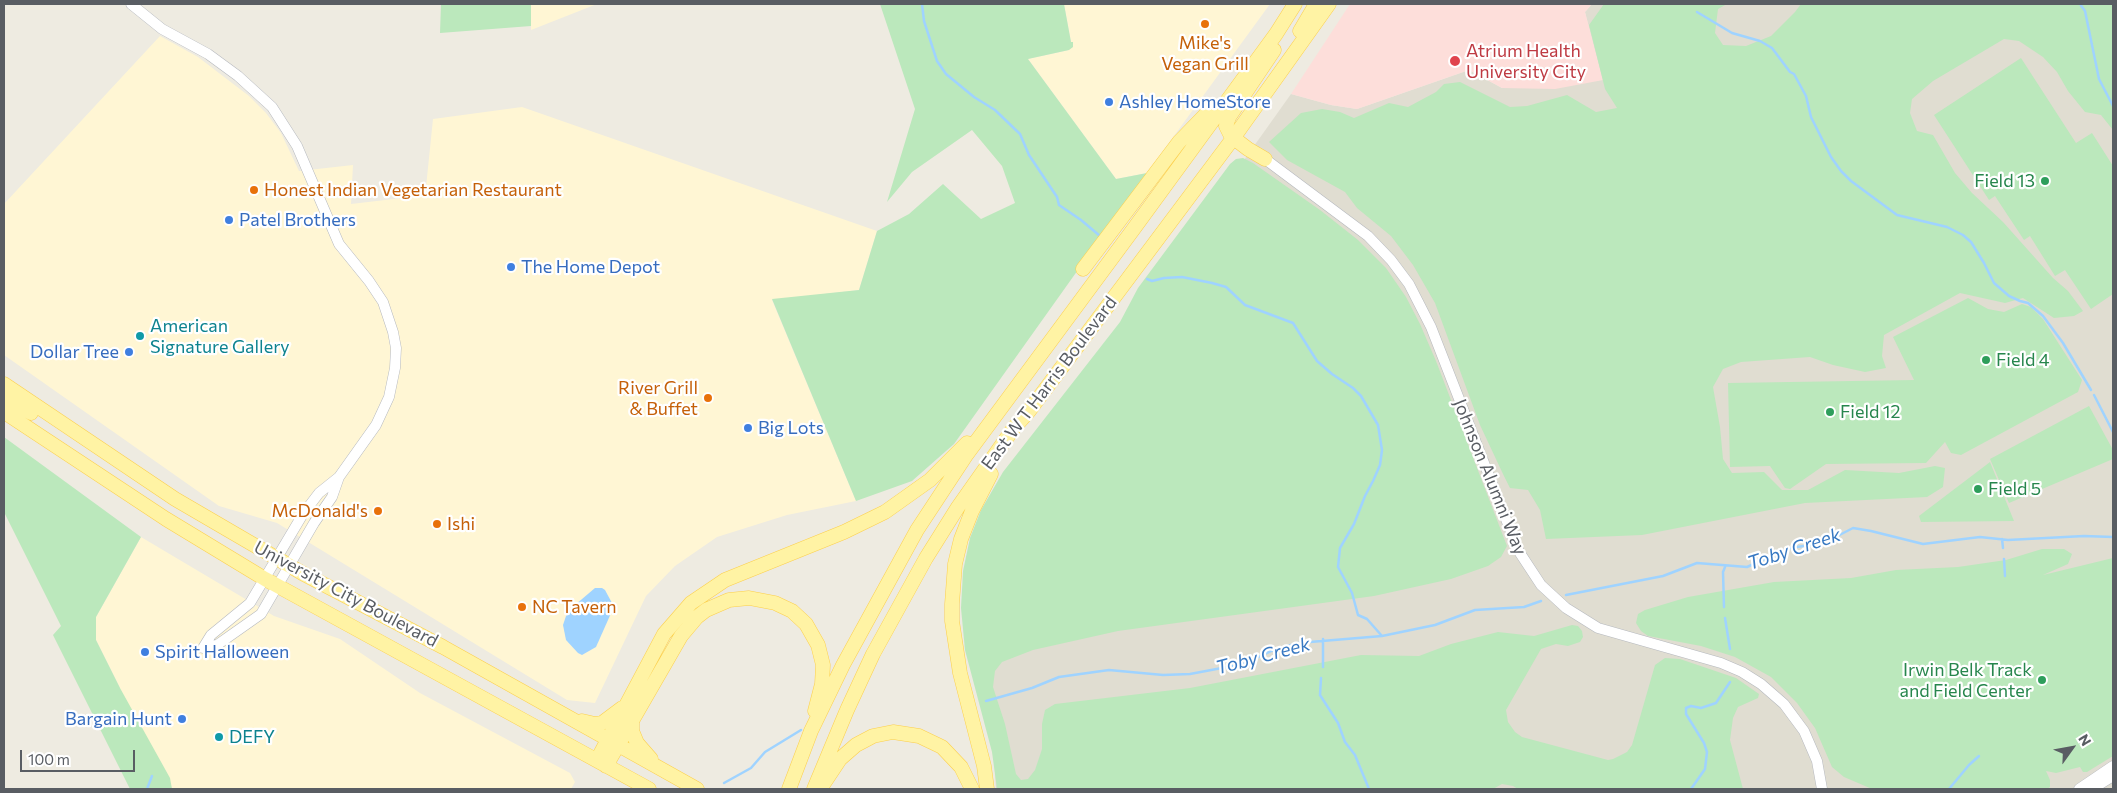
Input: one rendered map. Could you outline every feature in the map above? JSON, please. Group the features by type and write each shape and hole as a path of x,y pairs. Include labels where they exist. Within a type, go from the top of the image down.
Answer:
{"main road":[{"name":"East W T Harris Boulevard","path":"789,789 811,732 865,621 904,552 967,454 1276,34 1295,4"},
{"path":"1265,159 1252,152 1234,137 1226,128 1227,121 1305,4"},
{"path":"1281,72 1301,29 1316,4"},
{"name":"East W T Harris Boulevard","path":"814,789 850,702 873,654 906,592 958,507 1013,429 1029,411 1234,137 1329,4"},
{"path":"1083,269 1104,244 1179,142 1199,120 1233,91"},
{"path":"1243,124 1249,137 1265,159"},
{"path":"1190,196 1232,156 1244,151 1252,152"},
{"name":"University City Boulevard","path":"4,384 175,499 290,566 443,647 697,789"},
{"path":"4,400 8,400 71,430"},
{"path":"987,789 984,766 955,648 952,604 955,564 965,530 982,488 1017,434 1029,411"},
{"name":"University City Boulevard","path":"4,412 166,519 265,579 649,789"},
{"path":"602,763 613,743 627,705 664,634 675,619 691,603 725,580 844,532 897,505 940,472 998,413"},
{"path":"613,743 632,722 676,644 692,622 706,610 717,604 729,600 749,598 775,603 792,611 806,624 815,640 822,665 823,678 811,732"},
{"path":"573,719 591,723 602,723 627,705"},
{"path":"632,722 632,731 636,743 662,770"},
{"path":"820,789 833,767 849,750 867,738 893,732 919,736 942,747 961,767 972,789"}],"street":[{"path":"131,4 162,29 208,54 238,76 272,107 297,146 339,244 369,281 383,302 394,332 396,348 395,368 390,393 383,413 376,425 339,477 319,493 304,514 247,607 211,635 203,648 217,645 258,617 332,497 339,477"},
{"name":"Johnson Alumni Way","path":"1265,159 1362,231 1391,260 1409,284 1431,327 1518,550 1528,568 1545,589 1572,613 1598,628 1728,666 1761,684 1784,704 1804,731 1817,760 1822,789"},
{"path":"2079,789 2113,766"},
{"path":"2092,789 2113,776"}],"shaded area":[{"path":"531,4 597,4 531,30"},
{"path":"1064,4 1270,4 1147,173 1116,179 1028,59 1069,50 1071,42"},
{"name":"Atrium Health University City","path":"1350,4 1592,4 1585,12 1603,80 1555,89 1502,88 1469,70 1357,109 1331,105 1291,94"},
{"path":"1592,4 2113,4 2113,789 996,789 980,531 1291,94 1331,105 1357,109 1469,70 1502,88 1602,80 1585,12"},
{"path":"160,36 198,57 249,96 266,113 281,133 299,171 353,165 351,204 425,197 433,119 522,107 877,231 859,290 772,300 856,501 787,515 717,537 675,566 646,596 595,703 567,700 277,523 219,506 4,355 4,204"},
{"path":"141,537 274,616 340,639 420,693 570,773 575,782 571,789 130,789 120,688 96,640 96,617"}],"green space":[{"path":"441,4 531,4 531,26 440,33"},
{"path":"880,4 1064,4 1073,47 1069,50 1028,59 1116,179 1147,173 954,444 912,481 856,501 772,299 859,290 877,231 909,214 943,184 981,219 1015,203 1002,166 972,130 912,172 887,202 915,109"},
{"path":"1604,4 1727,4 1718,9 1715,33 1723,45 1746,46 1771,36 1801,4 2113,4 2113,130 2101,115 2085,112 2068,91 2057,72 2043,57 2019,41 2004,39 1933,81 1912,99 1910,113 1917,131 1933,135 1955,173 1972,193 2003,222 2053,278 2068,291 2083,311 2074,316 2054,318 2023,298 2005,303 1960,293 1884,335 1882,356 1886,368 1865,372 1833,365 1810,357 1741,362 1723,369 1713,387 1723,459 1732,473 1764,472 1782,490 1808,490 1845,470 1899,473 1935,466 1945,468 1943,487 1927,497 1805,503 1642,535 1546,539 1540,510 1528,490 1510,488 1503,474 1480,425 1435,303 1413,265 1391,236 1357,208 1345,192 1287,160 1269,142 1301,113 1322,109 1340,112 1354,118 1389,103 1408,107 1436,92 1444,84 1460,82 1510,107 1527,106 1567,95 1596,112 1617,108 1605,89 1589,25"},
{"name":"Field 13","path":"2021,58 2076,143 2092,133 2113,166 2113,294 2091,309 2065,270 2055,276 2030,236 2024,240 1995,196 1989,200 1934,115"},
{"path":"1243,158 1320,210 1358,240 1386,268 1406,297 1436,361 1507,546 1501,557 1488,566 1451,579 1374,596 1118,631 1033,650 1002,662 995,671 993,687 1005,724 1016,774 1021,780 1028,779 1035,770 1042,749 1042,724 1045,710 1055,704 1190,688 1361,655 1419,656 1451,644 1498,632 1534,636 1572,625 1578,626 1582,631 1583,637 1580,642 1568,646 1556,644 1541,649 1506,710 1508,722 1515,732 1522,737 1608,760 1613,759 1627,752 1632,745 1655,665 1665,658 1680,659 1736,678 1759,694 1758,698 1738,707 1733,718 1730,740 1743,789 1518,789 1502,784 1493,789 997,789 992,752 965,650 961,608 963,571 970,538 981,510 1003,472 1120,322 1138,288 1230,164 1236,159"},
{"path":"1968,298 1988,309 2004,312 2022,304 2031,307 2043,319 2082,380 2078,392 1961,455 1951,453 1945,442 1926,463 1826,464 1790,489 1785,488 1770,466 1730,467 1728,383 1914,380 1893,337"},
{"path":"2089,406 2113,450 2113,459 2009,503 1990,459"},
{"path":"4,437 141,537 96,617 96,640 120,688 170,778 172,789 130,789 53,635 61,626 4,512"},
{"name":"Field 5","path":"1990,462 2014,521 1921,522 1919,516"},
{"path":"2042,549 2064,549 2072,554 2068,564 2043,575 2113,558 2113,756 2087,772 2083,772 2080,767 2056,773 2046,771 2050,780 2050,787 2047,789 1872,789 1844,777 1832,767 1815,728 1797,703 1771,677 1735,657 1701,646 1648,636 1641,631 1636,623 1638,614 1645,610 1688,597 1774,582 1851,578 1896,570 1958,567 2006,560"}],"water":[{"path":"595,588 605,590 612,603 612,611 596,647 582,655 566,640 563,625 566,616 575,605"}],"waterway":[{"path":"922,4 924,21 937,61 946,74 974,97 995,110 1020,134 1029,155 1057,197 1059,205 1100,236"},
{"path":"2080,4 2085,11 2099,79 2113,106"},
{"path":"1697,12 1732,33 1760,41 1772,48 1790,72 1794,74 1806,96 1811,117 1831,157 1841,171 1851,181 1897,215 1947,227 1963,235 1971,242 1994,283 2009,296 2028,303 2043,316 2063,343 2091,390"},
{"path":"1147,279 1152,281 1182,277 1226,287 1245,305 1293,323 1317,361 1361,396 1378,425 1382,450 1380,465 1354,524 1340,548 1338,567 1352,593 1358,615 1367,619 1382,636"},
{"path":"2094,395 2113,432"},
{"name":"Toby Creek","path":"1566,595 1663,576 1697,563 1747,567 1790,548 1824,543 1853,528 1923,544 1980,537 2008,540 2084,536 2113,537"},
{"path":"2002,539 2003,548"},
{"path":"2004,559 2005,576"},
{"path":"1724,607 1723,572 1725,567"},
{"name":"Toby Creek","path":"986,701 1032,688 1059,677 1109,670 1163,675 1190,674 1243,664 1271,651 1298,643 1382,636 1435,625 1475,610 1524,607 1541,601"},
{"path":"1725,618 1730,649"},
{"path":"1323,639 1323,667"},
{"path":"1321,678 1320,695 1338,723 1345,742 1355,755 1369,789"},
{"path":"1691,789 1705,769 1707,752 1704,743 1686,714 1686,708 1691,706 1701,708 1716,703 1730,682"},
{"name":"Toby Creek","path":"724,783 751,768 765,752 801,730"},
{"path":"1949,789 1979,756"},
{"path":"147,789 152,776"}],"place":[{"name":"Mike's Vegan Grill","path":"1205,24"},
{"name":"Atrium Health University City","path":"1455,61"},
{"name":"Ashley HomeStore","path":"1109,102"},
{"name":"Field 13","path":"2045,181"},
{"name":"Honest Indian Vegetarian Restaurant","path":"254,190"},
{"name":"Patel Brothers","path":"229,220"},
{"name":"The Home Depot","path":"511,267"},
{"name":"American Signature Gallery","path":"140,336"},
{"name":"Dollar Tree","path":"129,352"},
{"name":"Field 4","path":"1986,360"},
{"name":"River Grill & Buffet","path":"708,398"},
{"name":"Field 12","path":"1830,412"},
{"name":"Big Lots","path":"748,428"},
{"name":"Field 5","path":"1978,489"},
{"name":"McDonald's","path":"378,511"},
{"name":"Ishi","path":"437,524"},
{"name":"NC Tavern","path":"522,607"},
{"name":"Spirit Halloween","path":"145,652"},
{"name":"Irwin Belk Track and Field Center","path":"2042,680"},
{"name":"Bargain Hunt","path":"182,719"},
{"name":"DEFY","path":"219,737"}]}
